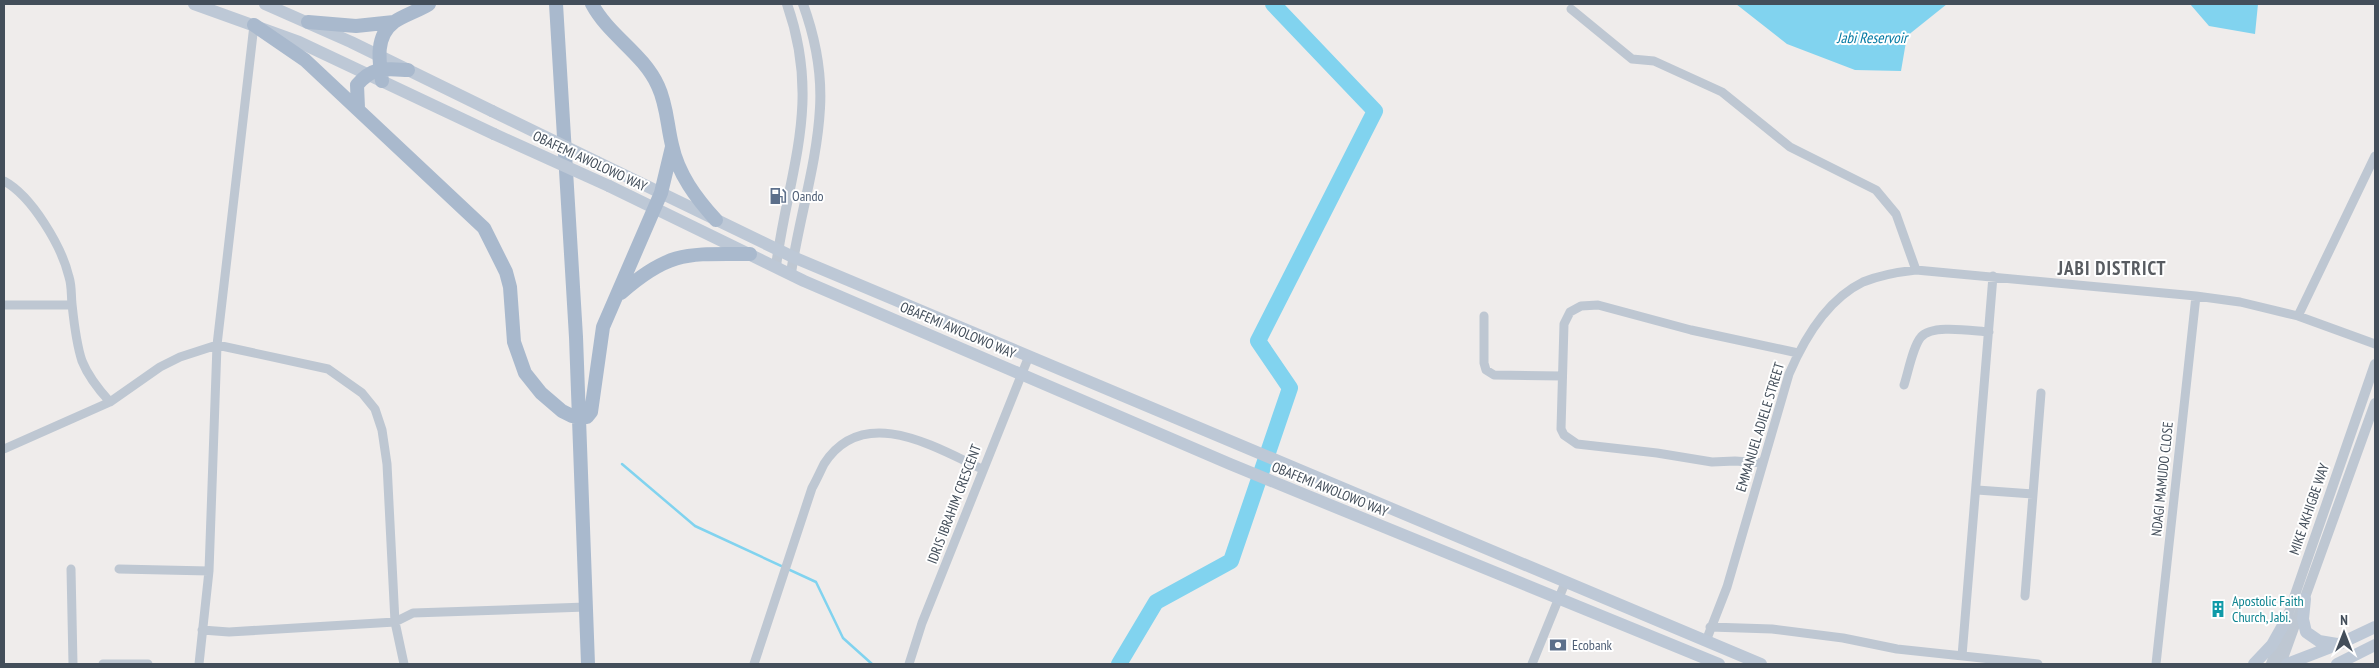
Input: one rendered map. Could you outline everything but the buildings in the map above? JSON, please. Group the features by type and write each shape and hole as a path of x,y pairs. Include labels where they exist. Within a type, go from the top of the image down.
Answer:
{"main road":[{"path":"194,4 299,42 367,74"},
{"name":"OBAFEMI AWOLOWO WAY","path":"265,4 308,22 381,69 494,134 609,186 791,274 1230,464 1719,664"},
{"path":"381,69 385,31 394,22 429,4"},
{"path":"556,4 576,337 588,664"},
{"path":"592,4 611,32 648,68 658,86 665,105 672,147 683,176 692,191 716,220"},
{"path":"308,22 356,26 394,22"},
{"path":"254,25 292,50 358,108 484,228 506,272 510,287 514,342 525,373 547,399 562,412 578,418 587,417 591,412 599,343 615,298 626,278 661,193 672,147"},
{"path":"358,108 358,85 367,74 381,69 408,70"},
{"name":"OBAFEMI AWOLOWO WAY","path":"408,70 793,257 1761,664"},
{"path":"615,298 642,275 659,264 677,257 750,254"},
{"path":"2305,599 2302,619 2306,632 2319,641 2339,644"},
{"path":"2254,664 2272,645 2286,620"},
{"path":"2287,664 2339,644 2375,626"},
{"path":"2337,664 2375,645"}],"street":[{"path":"776,266 799,144 804,102 801,64 787,4"},
{"path":"791,274 815,151 820,108 816,53 803,4"},
{"path":"1570,9 1632,59 1654,61 1722,92 1790,147 1876,190 1896,214 1916,270"},
{"path":"199,664 209,571 217,345 254,25"},
{"path":"2298,316 2375,156"},
{"path":"4,181 12,185 38,213 59,252 70,278 72,305 82,362 95,384 110,402"},
{"name":"EMMANUEL ADIELE STREET","path":"1706,641 1710,626 1727,587 1789,374 1798,353 1819,320 1840,299 1862,283 1889,273 1916,270 2196,296 2240,302 2298,316 2375,344"},
{"path":"1962,656 1993,276"},
{"name":"NDAGI MAMUDO CLOSE","path":"2156,664 2196,296"},
{"path":"4,305 72,305"},
{"path":"1763,463 1735,460 1712,462 1657,453 1576,444 1564,435 1560,429 1564,324 1570,312 1582,306 1598,306 1691,330 1798,353"},
{"path":"1484,316 1484,363 1486,370 1494,375 1562,376"},
{"path":"1904,385 1919,339 1926,332 1937,330 1989,332"},
{"path":"4,449 110,402 160,367 180,357 217,345 328,369 362,393 376,408 382,430 387,464 395,622 404,664"},
{"name":"IDRIS IBRAHIM CRESCENT","path":"908,664 982,469 1028,356"},
{"name":"MIKE AKHIGBE WAY","path":"2271,664 2375,364"},
{"path":"2025,596 2041,393"},
{"name":"MIKE AKHIGBE WAY","path":"2281,664 2375,403"},
{"path":"754,664 812,488 825,463 842,445 861,435 902,434 982,469"},
{"path":"1977,490 2033,494"},
{"path":"71,569 73,664"},
{"path":"119,569 209,571"},
{"path":"1532,664 1565,583"},
{"path":"202,630 229,632 395,622 413,613 586,607"},
{"path":"1710,626 1772,629 1843,638 1897,648 2038,664"},
{"path":"103,664 148,664"}],"water":[{"name":"Jabi Reservoir","path":"1736,4 1947,4 1907,36 1901,71 1855,70 1787,44"},
{"path":"2190,4 2258,4 2255,34 2209,26"}],"waterway":[{"path":"1119,664 1156,602 1231,561 1290,388 1258,341 1375,111 1273,4"},
{"path":"622,464 695,526 816,582 843,638 872,664"}],"place":[{"name":"Oando","path":"778,196"},
{"name":"Apostolic Faith Church, Jabi.","path":"2218,609"},
{"name":"Ecobank","path":"1558,645"}],"district":[{"name":"JABI DISTRICT","path":"2112,268"}]}
